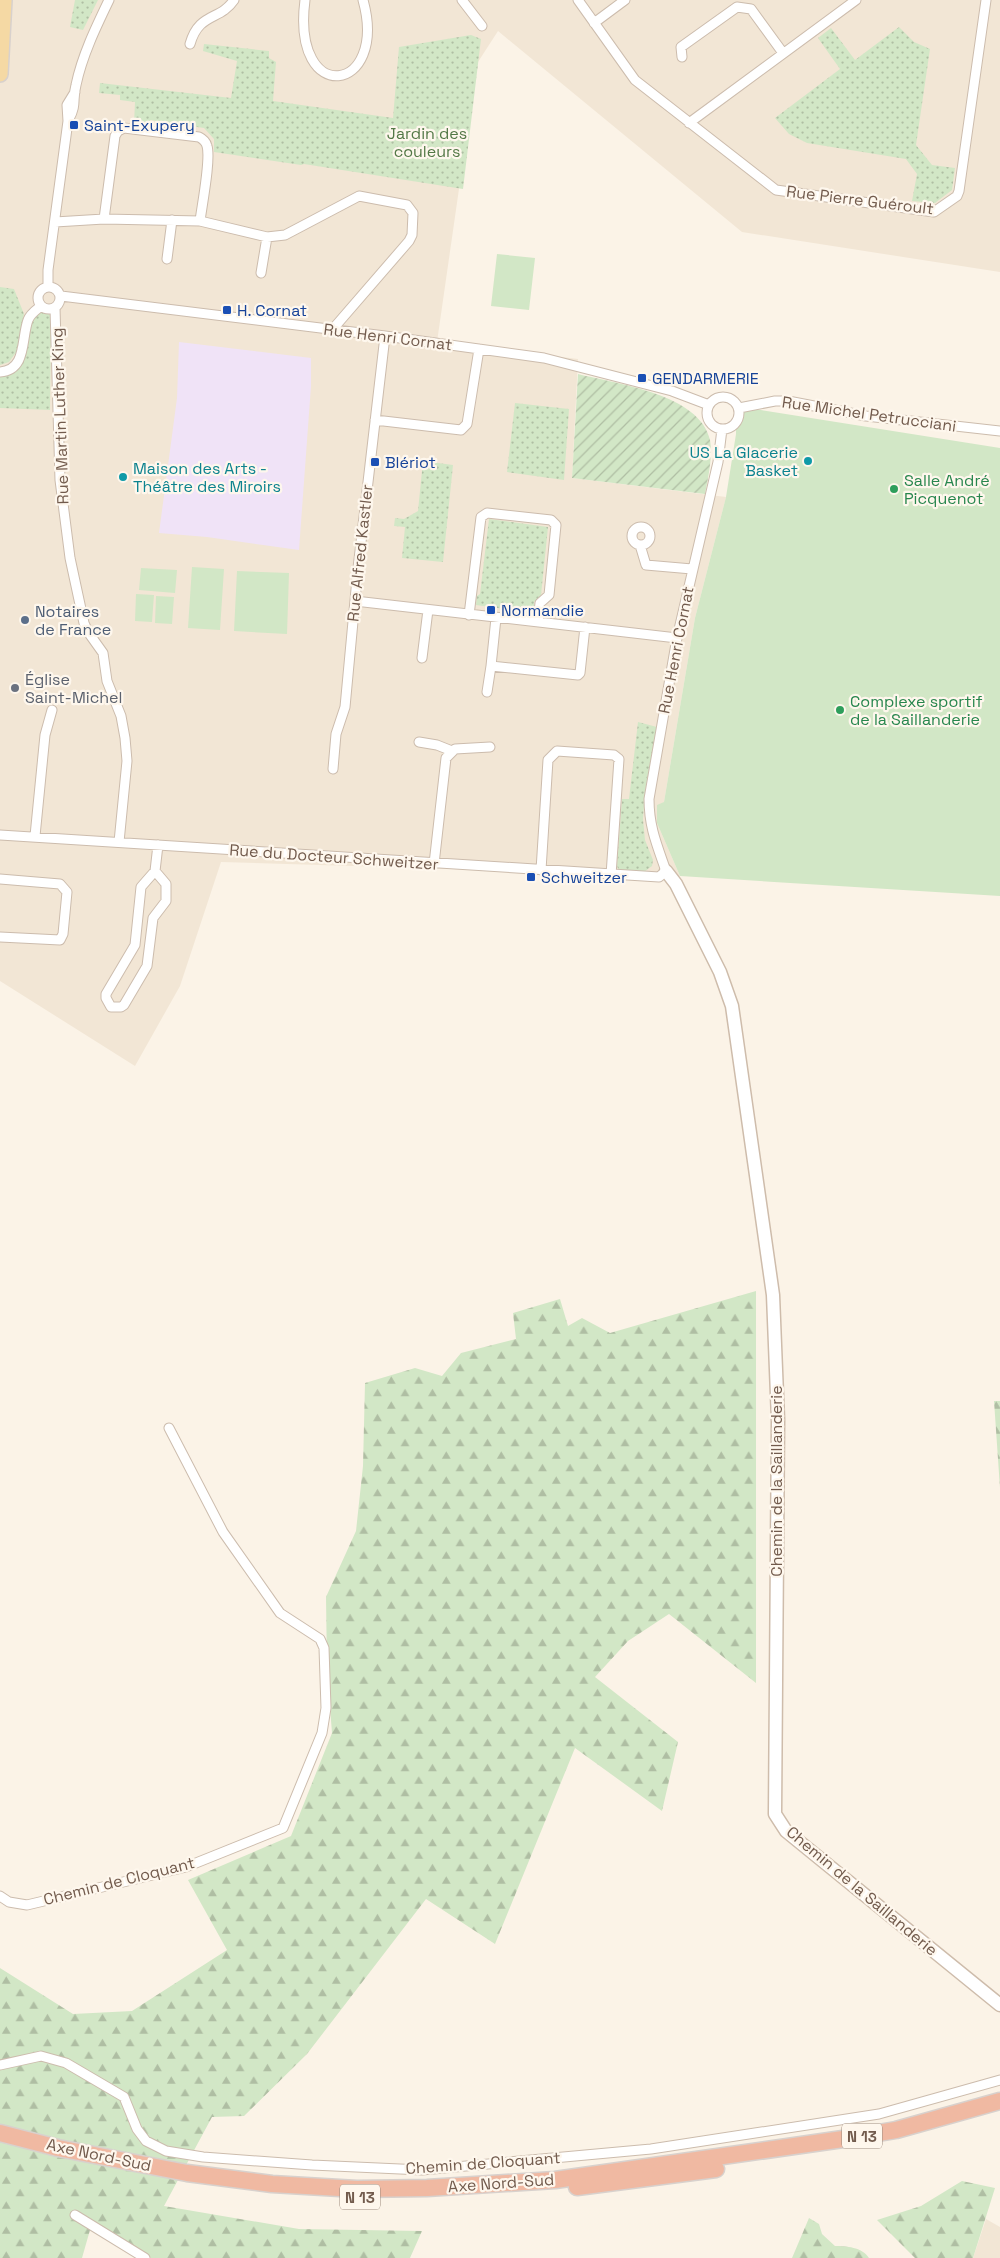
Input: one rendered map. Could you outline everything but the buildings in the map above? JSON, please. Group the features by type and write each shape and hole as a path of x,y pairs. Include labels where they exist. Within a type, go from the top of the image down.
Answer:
{"highway":[{"name":"Axe Nord-Sud","path":"0,2133 58,2148 187,2173 281,2184 357,2189 427,2188 555,2180 843,2139 896,2130 1000,2101"},
{"name":"Axe Nord-Sud","path":"0,2144 112,2170 205,2186 349,2197 430,2198 620,2183 723,2168 902,2139 1000,2113"}],"main road":[{"path":"0,74 5,3"}],"street":[{"path":"48,287 48,270 68,121 68,105 75,92 92,37 109,0"},
{"path":"190,44 193,33 198,25 223,10 234,0"},
{"path":"306,0 303,28 309,53 322,72 339,76 356,68 362,59 367,33 363,0"},
{"path":"462,0 482,26"},
{"name":"Rue Pierre Guéroult","path":"578,0 635,80 776,190 934,212 940,210 957,196 959,191 986,0"},
{"path":"594,22 625,0"},
{"path":"689,123 856,0"},
{"path":"682,58 681,47 736,7 751,9 783,53"},
{"path":"104,219 115,136 118,131 124,128 200,137 207,146 200,221"},
{"path":"55,222 104,219 200,221 267,237 285,235 359,196 401,203 411,208 414,222 409,241 332,330"},
{"path":"167,259 172,220"},
{"path":"261,273 267,237"},
{"path":"48,287 55,288 61,296 60,303 55,308 48,309 41,306 38,296 42,290 48,287"},
{"name":"Rue Henri Cornat","path":"61,296 385,336 544,358 582,366 680,393 709,405"},
{"path":"0,372 8,370 22,355 27,321 41,306"},
{"name":"Rue Martin Luther King","path":"55,308 60,480 70,558 84,623 88,632 104,653 107,681 120,716 125,738 127,761 119,842"},
{"name":"Rue Alfred Kastler","path":"332,769 336,734 345,707 385,336"},
{"path":"375,420 460,430 465,428 468,424 479,349"},
{"path":"727,396 739,408 740,418 728,430 715,427 709,421 707,413 709,405 719,397 727,396"},
{"name":"Rue Michel Petrucciani","path":"739,408 775,401 788,402 874,417 1000,431"},
{"name":"Rue Henri Cornat","path":"666,871 653,837 649,818 649,799 677,638 718,462 722,429"},
{"path":"469,615 481,517 487,512 551,520 556,525 548,595 540,603 538,622"},
{"path":"640,545 646,564 692,569"},
{"path":"355,601 677,638"},
{"path":"422,658 428,610"},
{"path":"487,692 496,618"},
{"path":"491,666 578,675 580,673 585,627"},
{"path":"35,836 45,735 52,710"},
{"path":"419,742 437,745 452,751"},
{"path":"434,864 446,758 452,751 461,748 490,747"},
{"path":"541,870 548,760 557,752 614,756 619,759 612,875"},
{"name":"Rue du Docteur Schweitzer","path":"0,835 653,878 659,877 666,871"},
{"path":"155,871 166,884 168,890 166,901 153,918 147,966 124,1005 112,1007 106,998 106,994 134,948 141,886 155,871 158,845"},
{"name":"Chemin de la Saillanderie","path":"666,871 676,884 715,963 732,1006 773,1295 778,1420 775,1814 786,1830 1000,2005"},
{"path":"0,879 60,884 67,892 63,934 60,940 0,937"},
{"name":"Chemin de Cloquant","path":"0,1896 9,1902 28,1905 186,1867 283,1828 322,1733 326,1708 324,1648 320,1639 280,1613 223,1532 169,1428"},
{"name":"Chemin de Cloquant","path":"0,2065 41,2056 66,2063 124,2097 137,2129 146,2140 166,2151 203,2157 312,2165 422,2170 651,2149 870,2116 1000,2080"},
{"path":"75,2215 144,2258"}],"shaded area":[{"path":"0,0 1000,0 1000,272 742,232 498,31 467,79 461,175 437,342 578,359 572,478 726,497 695,618 664,802 657,823 680,876 221,862 180,986 135,1066 0,981"},
{"path":"179,342 311,358 311,386 299,550 207,537 159,533 177,398"},
{"path":"986,2219 1000,2227 1000,2258 973,2258"}],"green space":[{"path":"75,0 98,0 83,30 70,27"},
{"path":"899,27 914,42 930,49 916,145 932,165 955,168 952,190 935,203 912,201 917,174 906,159 807,143 789,134 775,118 840,69 818,38 831,28 855,60"},
{"name":"Jardin des couleurs","path":"471,35 481,39 463,189 214,152 214,139 204,128 150,120 149,126 134,124 135,102 120,100 120,95 99,93 100,83 231,98 237,61 203,51 204,44 269,51 269,58 276,62 273,101 393,118 399,47"},
{"path":"497,254 535,258 529,310 491,306"},
{"path":"0,287 14,289 24,314 17,351 9,362 0,365"},
{"path":"45,312 50,315 51,321 50,410 0,408 0,376 13,373 21,366 32,324 36,316"},
{"path":"578,374 655,393 691,412 703,424 710,440 711,460 705,494 572,478"},
{"path":"515,403 569,409 564,480 507,472"},
{"name":"Complexe sportif de la Saillanderie","path":"754,409 1000,448 1000,896 680,876 657,823 657,805 664,802 695,618 726,497 736,434 736,420 742,410"},
{"path":"423,461 453,465 443,562 402,558 405,527 394,526 395,518 404,519 418,511"},
{"path":"489,519 548,527 541,595 534,602 534,613 476,605 477,596 480,594"},
{"path":"192,567 224,569 220,630 188,628"},
{"path":"141,568 177,570 175,593 139,590"},
{"path":"237,571 289,573 287,634 234,631"},
{"path":"136,594 154,595 152,622 135,621"},
{"path":"156,596 174,597 172,624 155,623"},
{"path":"638,722 657,727 645,791 643,819 645,840 653,860 652,866 644,872 619,871 617,866 622,799 629,799"},
{"path":"756,1291 756,1683 669,1614 628,1641 595,1677 678,1742 662,1811 575,1748 495,1944 426,1899 307,2054 244,2116 212,2117 164,2206 299,2229 422,2231 410,2258 151,2258 92,2223 82,2258 0,2258 0,1968 73,2014 132,2011 227,1950 188,1880 291,1836 332,1733 327,1669 326,1597 356,1531 363,1466 365,1383 415,1368 442,1376 461,1353 516,1339 513,1313 560,1299 568,1326 582,1318 610,1333"},
{"path":"994,1401 1000,1401 1000,1488"},
{"path":"962,2181 995,2188 973,2258 915,2258 877,2220 921,2206"},
{"path":"809,2218 819,2224 822,2234 835,2246 858,2249 869,2258 792,2258"}],"place":[{"name":"Saint-Exupery","path":"74,125"},
{"name":"H. Cornat","path":"227,310"},
{"name":"GENDARMERIE","path":"642,378"},
{"name":"US La Glacerie Basket","path":"808,461"},
{"name":"Blériot","path":"375,462"},
{"name":"Maison des Arts - Théâtre des Miroirs","path":"123,477"},
{"name":"Salle André Picquenot","path":"894,489"},
{"name":"Normandie","path":"491,610"},
{"name":"Notaires de France","path":"25,620"},
{"name":"Église Saint-Michel","path":"15,688"},
{"name":"Complexe sportif de la Saillanderie","path":"840,710"},
{"name":"Schweitzer","path":"531,877"}]}
